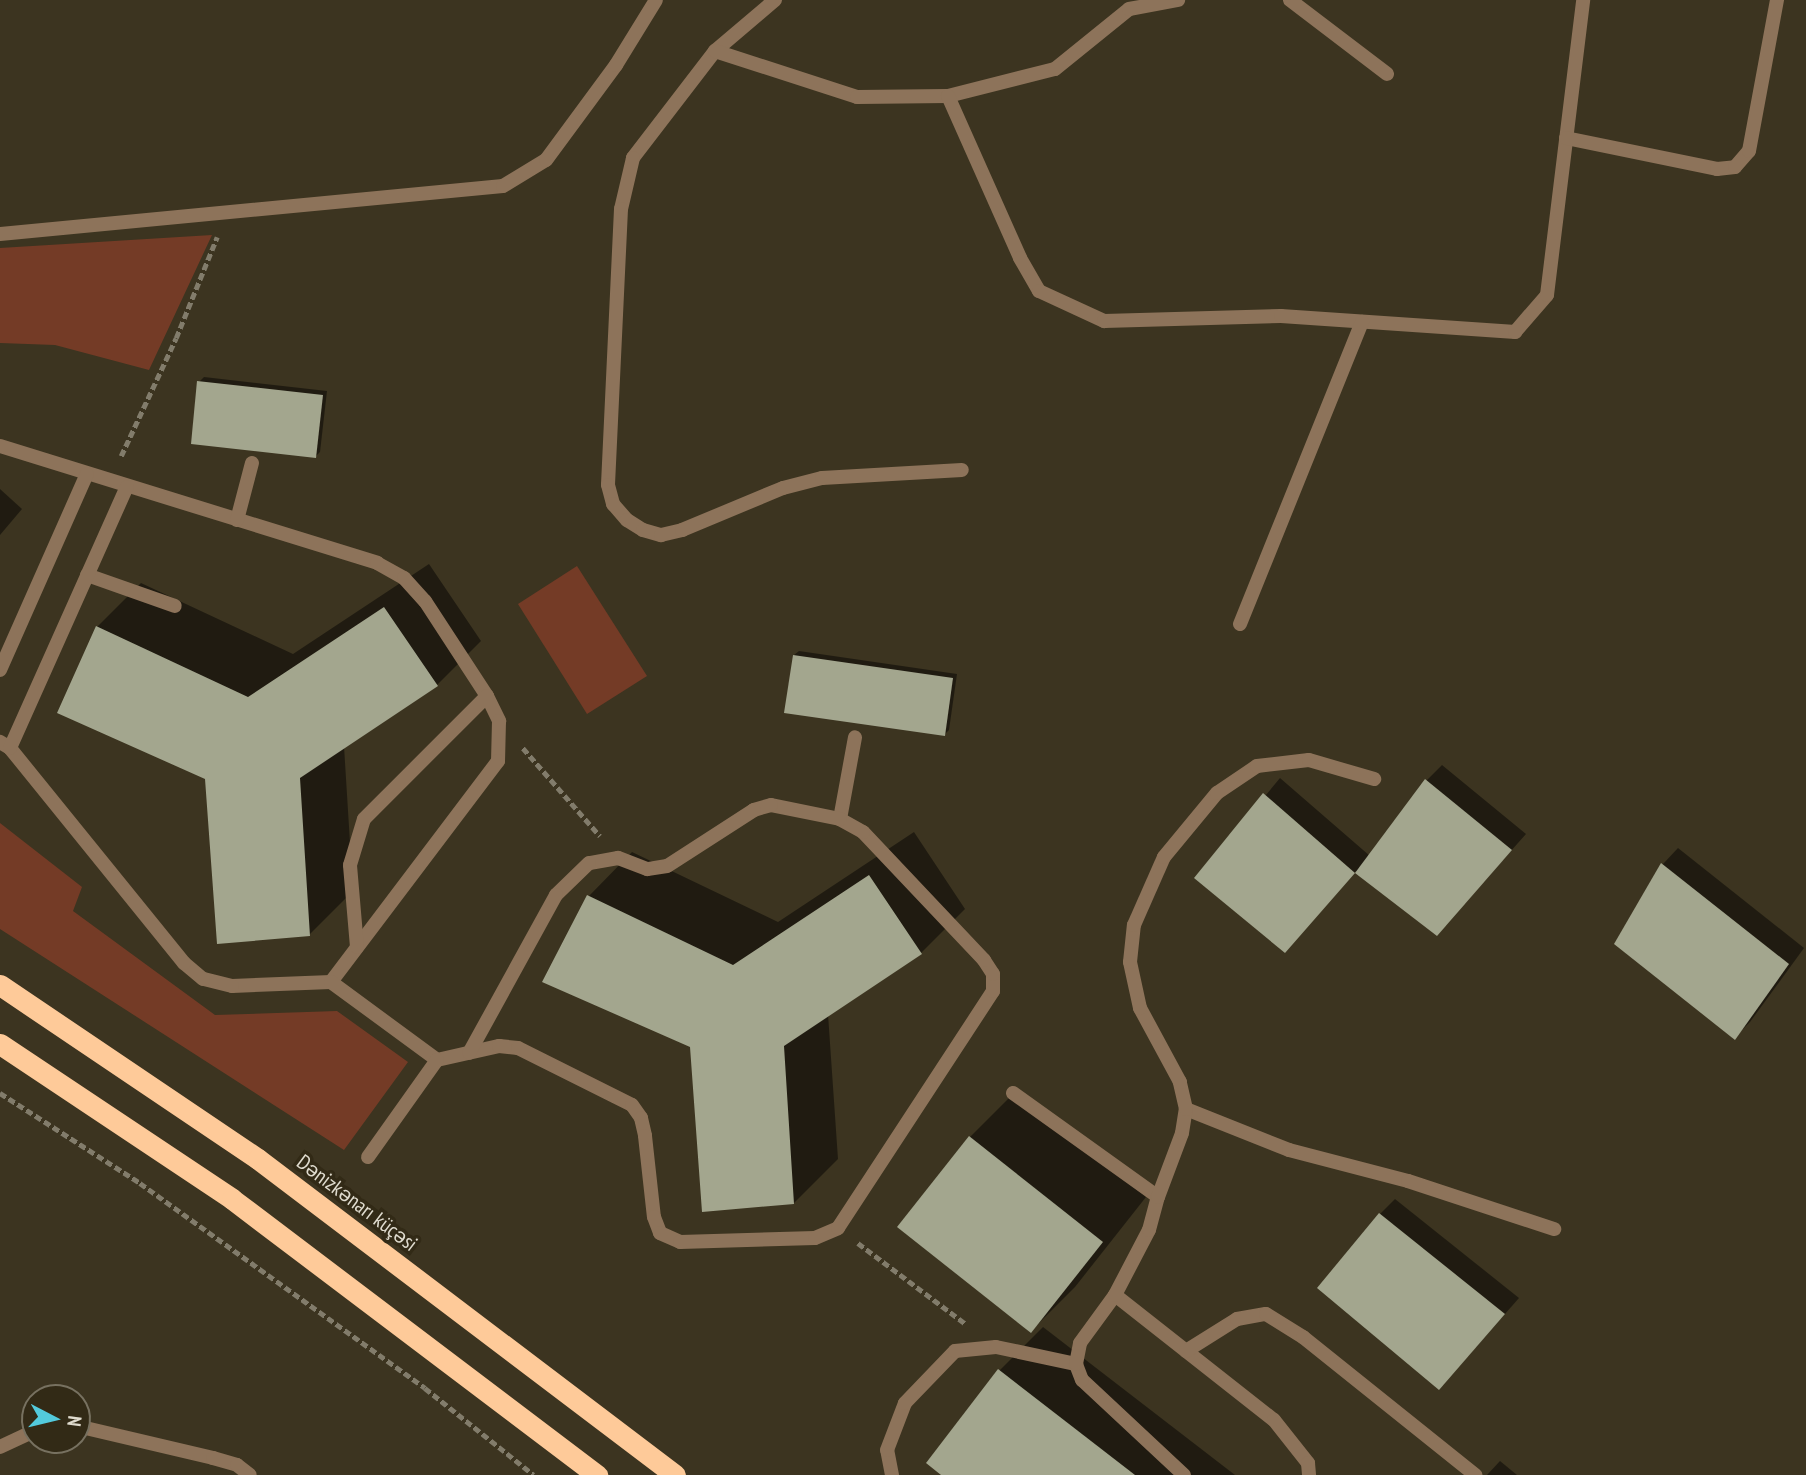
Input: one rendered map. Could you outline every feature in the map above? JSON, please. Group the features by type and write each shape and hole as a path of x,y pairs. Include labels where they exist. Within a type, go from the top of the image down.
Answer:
{"highway":[{"name":"Dənizkənarı küçəsi","path":"0,985 258,1160 675,1475"},
{"path":"0,1044 232,1199 597,1475"}],"street":[{"path":"0,234 503,186 546,160 616,65 656,0"},
{"path":"775,0 715,51 633,158 621,209 608,485 613,504 627,520 643,530 661,535 682,530 783,488 822,478 962,470"},
{"path":"715,51 858,97 948,96 1055,69 1129,9 1178,0"},
{"path":"1290,0 1387,74"},
{"path":"948,96 1020,258 1040,291 1104,321 1281,316 1515,332 1547,295 1583,0"},
{"path":"1566,138 1717,169 1735,167 1749,151 1777,0"},
{"path":"1240,624 1362,322"},
{"path":"0,446 377,563 404,578 425,601 487,696 499,721 498,761 331,982"},
{"path":"237,520 252,463"},
{"path":"0,670 87,474"},
{"path":"127,487 5,745 184,963 203,979 232,986 331,982 438,1060"},
{"path":"87,575 174,606"},
{"path":"357,947 350,865 364,819 487,696"},
{"path":"840,819 855,737"},
{"path":"1184,1475 1082,1380 1076,1364 1080,1343 1115,1295 1149,1230 1158,1197 1182,1133 1186,1109 1180,1082 1140,1008 1130,962 1133,925 1164,857 1217,793 1257,766 1309,760 1374,779"},
{"path":"368,1157 438,1060 469,1053 499,1046 519,1048 632,1105 641,1118 654,1217 660,1233 680,1242 814,1238 838,1228 993,991 993,974 984,960 863,832 840,819 771,805 754,810 667,866 647,869 618,858 589,863 556,895 469,1053"},
{"path":"1013,1093 1158,1197"},
{"path":"1186,1109 1289,1150 1408,1181 1554,1229"},
{"path":"1115,1295 1274,1420 1308,1463 1309,1475"},
{"path":"1186,1351 1237,1319 1266,1314 1303,1337 1475,1475"},
{"path":"892,1475 887,1450 905,1403 955,1351 996,1347 1076,1364"},
{"path":"91,1429 213,1458 237,1465 250,1475"},
{"path":"0,1447 21,1438"}],"path":[{"path":"109,481 176,338 227,213"},
{"path":"499,721 618,858"},
{"path":"0,1093 162,1199 425,1388 534,1475"},
{"path":"838,1228 996,1347"}],"shaded area":[{"path":"212,235 149,370 55,345 0,343 0,248"},
{"path":"577,566 647,676 587,714 518,604"},
{"path":"0,823 82,887 73,911 215,1015 337,1011 408,1062 344,1150 0,929"}],"building":[{"path":"197,381 323,395 316,458 191,444"},
{"path":"384,607 438,686 300,778 310,936 217,944 205,779 57,713 96,626 248,697"},
{"path":"793,655 953,678 945,736 784,713"},
{"path":"1425,779 1512,850 1437,936 1355,873"},
{"path":"1263,793 1355,873 1285,953 1194,878"},
{"path":"1661,863 1789,964 1735,1040 1614,944"},
{"path":"869,875 922,954 784,1046 794,1204 702,1212 690,1047 542,982 587,895 733,965"},
{"path":"969,1136 1103,1242 1031,1333 897,1227"},
{"path":"1379,1213 1505,1314 1439,1390 1317,1288"},
{"path":"998,1369 1135,1475 941,1475 926,1463"}]}
